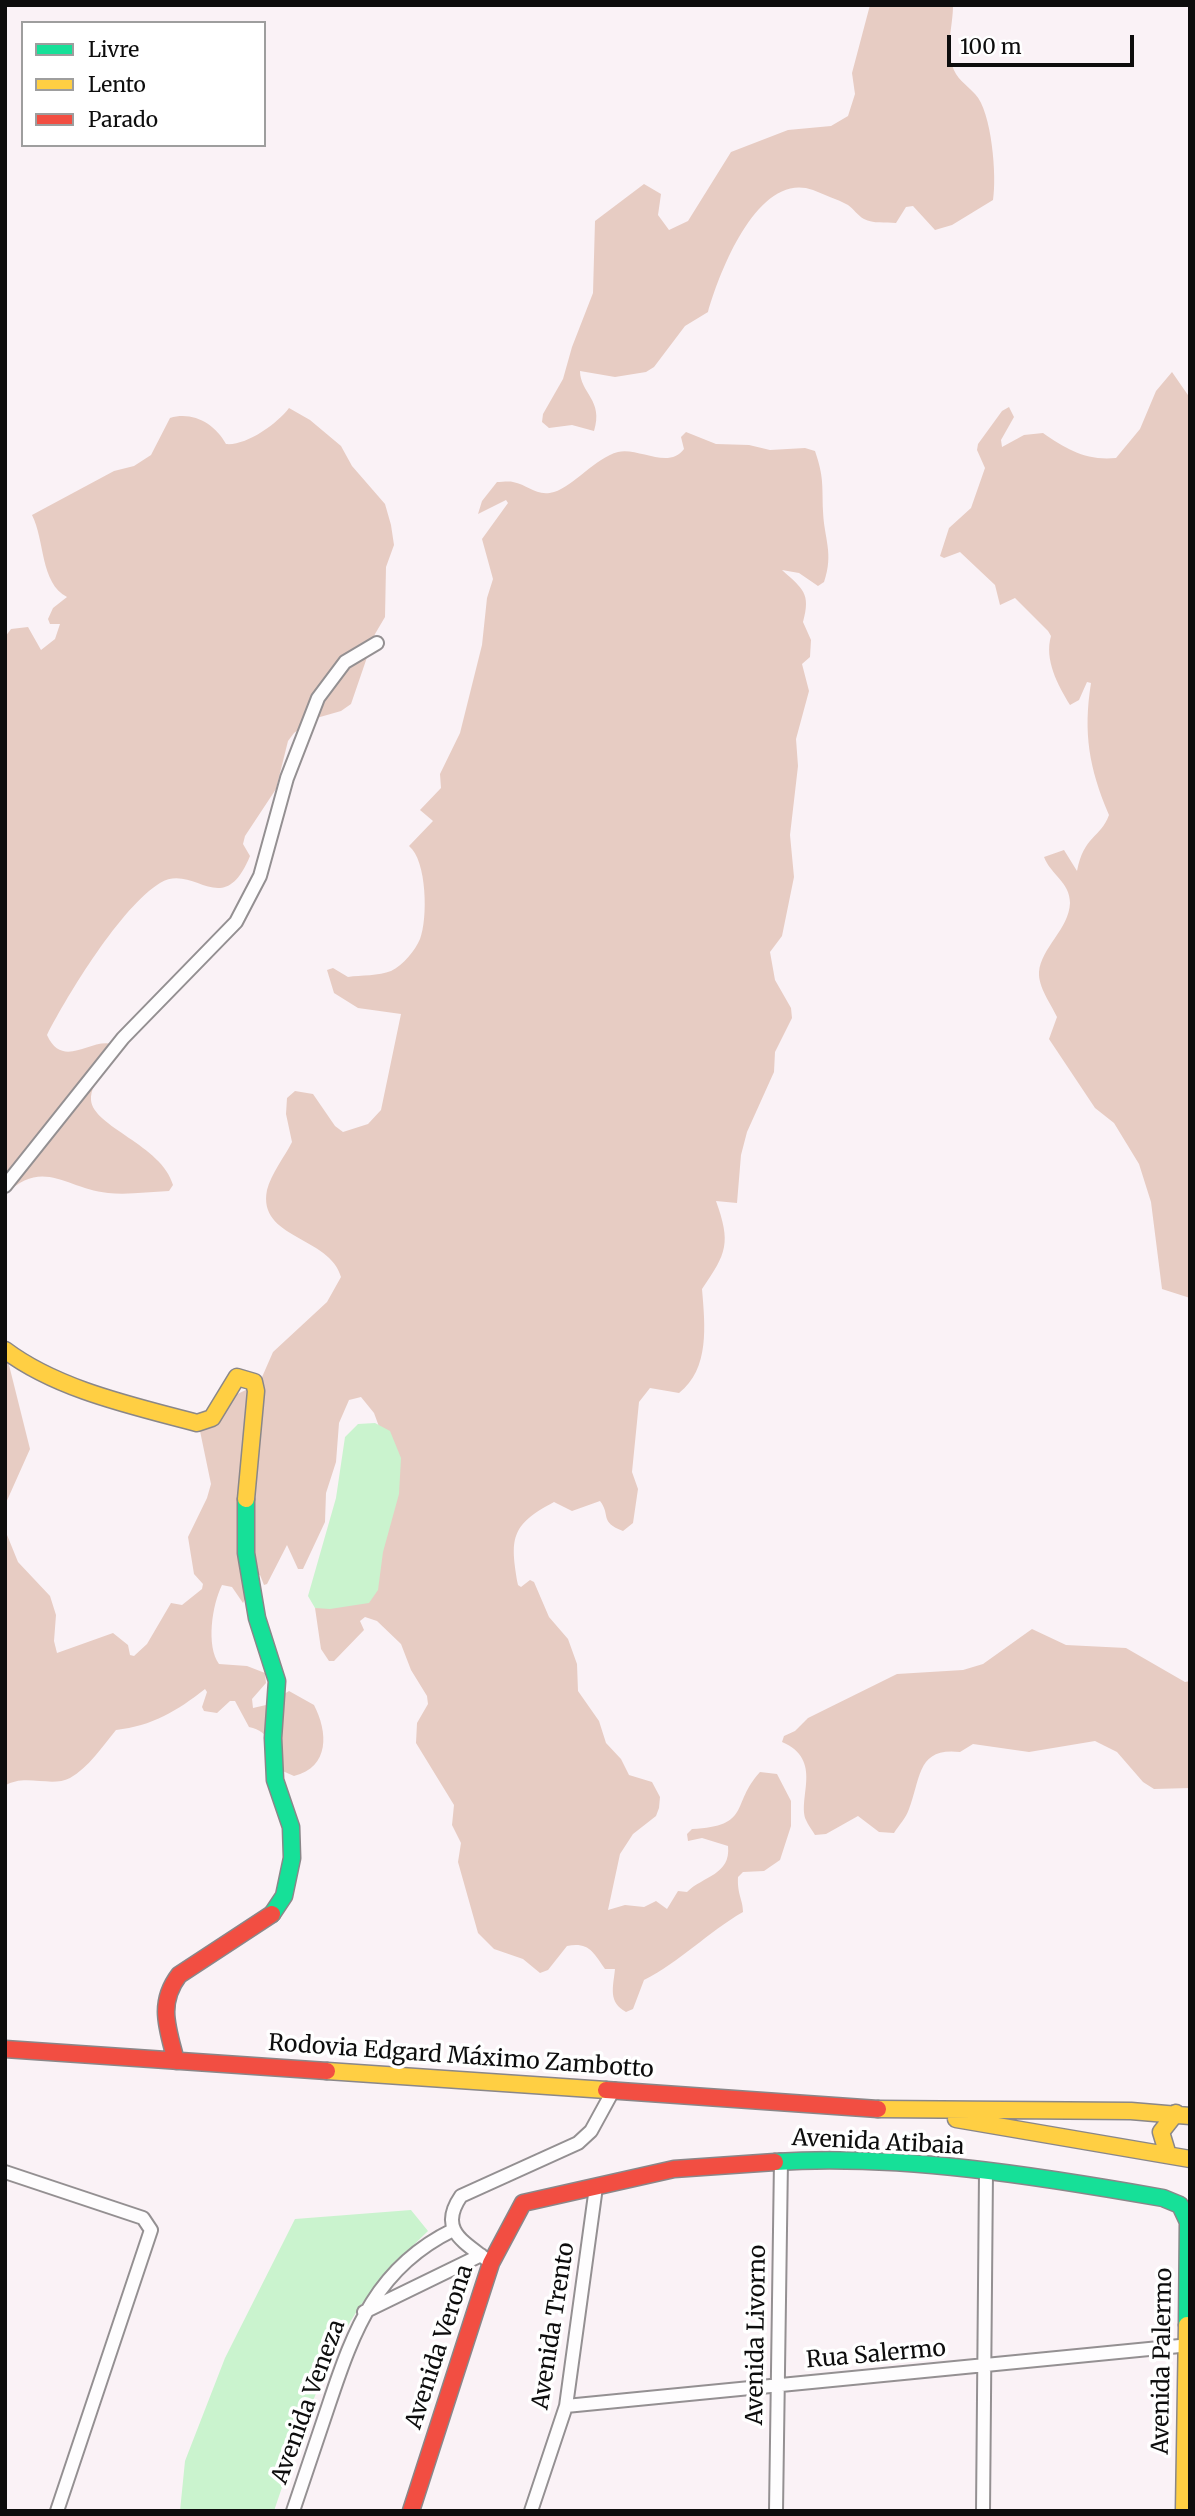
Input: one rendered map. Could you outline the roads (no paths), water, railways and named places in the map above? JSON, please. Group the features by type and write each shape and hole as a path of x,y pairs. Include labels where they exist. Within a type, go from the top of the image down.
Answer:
{"street":[{"path":"5,1186 123,1038 236,922 260,876 287,778 318,698 345,662 377,643"},
{"path":"5,1350 17,1360 98,1393 197,1423 211,1420 230,1382 237,1377 254,1382 256,1391 246,1502 246,1553 257,1618 277,1681 275,1780 291,1827 292,1858 285,1896 270,1917 179,1975 167,1988 163,1998 165,2015 176,2061"},
{"name":"Rodovia Edgard Máximo Zambotto","path":"5,2049 913,2110 1183,2115"},
{"path":"486,2259 453,2231 450,2221 453,2208 461,2196 578,2143 591,2131 614,2089"},
{"name":"Rodovia Edgard Máximo Zambotto","path":"913,2110 1190,2159"},
{"path":"1168,2155 1161,2132 1166,2122 1183,2115"},
{"name":"Avenida Atibaia","path":"523,2203 674,2169 823,2159 1030,2175 1163,2198 1177,2203 1185,2212"},
{"name":"Avenida Livorno","path":"775,2511 781,2160"},
{"path":"5,2172 143,2218 151,2230 57,2511"},
{"path":"983,2511 986,2172"},
{"name":"Avenida Trento","path":"531,2511 566,2406 596,2186"},
{"name":"Avenida Verona","path":"411,2511 486,2259 523,2203"},
{"name":"Avenida Palermo","path":"1184,2511 1188,2345 1188,2222 1185,2212"},
{"path":"364,2312 396,2270 416,2251 453,2231"},
{"name":"Avenida Veneza","path":"293,2511 351,2340 364,2312 486,2259"},
{"name":"Rua Salermo","path":"566,2406 1188,2345"}]}
